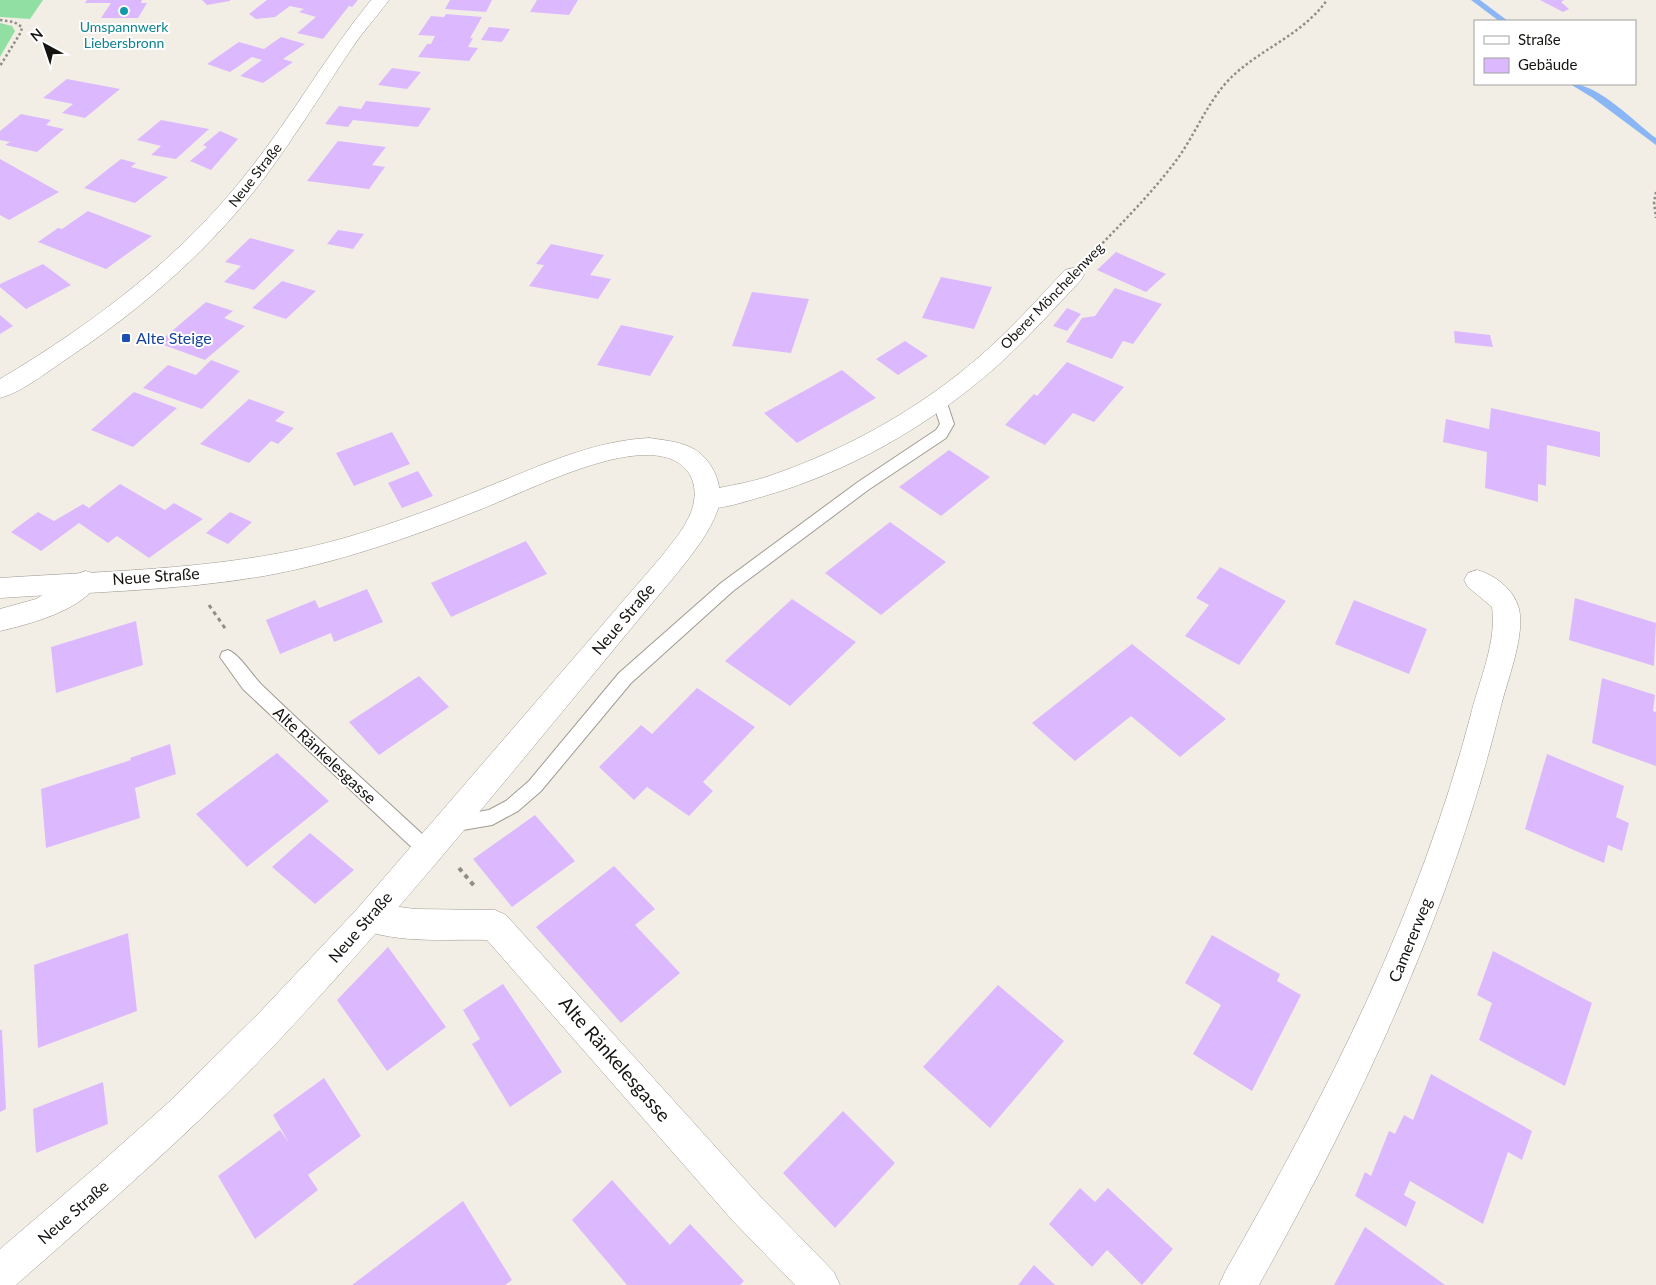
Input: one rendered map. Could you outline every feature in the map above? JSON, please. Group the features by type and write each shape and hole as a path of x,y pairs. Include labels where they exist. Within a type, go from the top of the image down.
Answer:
{"street":[{"name":"Neue Straße","path":"0,390 57,355 102,324 176,262 213,226 258,172 296,120 350,39 380,0"},
{"name":"Oberer Mönchelenweg","path":"707,500 773,484 823,464 877,438 939,400 998,353 1073,275"},
{"name":"Neue Straße","path":"0,588 189,575 265,566 345,548 423,522 583,458 628,447 655,447 678,453 689,459 701,471 707,488 707,500 697,526 670,564 369,918 272,1024 181,1114 95,1193 0,1274"},
{"name":"Camererweg","path":"1238,1285 1321,1136 1353,1070 1397,972 1439,866 1474,754 1504,631 1506,612 1503,603 1477,580"},
{"path":"0,620 49,607 86,581"},
{"name":"Alte Ränkelesgasse","path":"369,918 415,924 495,925 746,1208 821,1285"}],"lane":[{"path":"449,824 492,817 502,813 522,798 548,771 625,678 727,587 863,486 941,434 947,424 939,400"},
{"name":"Alte Ränkelesgasse","path":"228,657 255,690 426,850"}],"path":[{"name":"Oberer Mönchelenweg","path":"1073,275 1166,173 1189,142 1224,84 1259,56 1308,23 1327,0"},
{"path":"0,20 14,22 22,27 21,32 0,66"},
{"path":"1656,192 1654,202 1656,218"},
{"path":"189,575 237,645 228,657"},
{"path":"455,864 480,893"}],"green space":[{"path":"0,0 43,0 30,19 0,17"},
{"path":"0,23 12,26 15,31 0,57"}],"building":[{"name":"Umspannwerk Liebersbronn","path":"87,0 142,0 141,3 147,3 138,18 101,18 111,3 85,3"},
{"path":"202,0 230,0 230,1 207,5"},
{"path":"267,0 358,0 352,7 349,6 323,39 297,33 316,17 299,12 304,9 290,6 275,17 256,19 249,14"},
{"path":"450,0 492,0 486,12 445,9"},
{"path":"537,0 578,0 569,15 530,12"},
{"path":"1540,0 1564,0 1561,2 1569,9 1563,12"},
{"path":"446,14 482,17 470,38 473,38 468,47 478,48 469,61 418,57 427,44 431,44 435,36 418,35 431,16 444,17"},
{"path":"489,27 510,29 502,42 481,40"},
{"path":"281,37 305,44 283,59 293,62 263,83 240,76 262,60 252,57 230,72 207,64 239,42 264,49"},
{"path":"392,68 421,72 407,89 378,85"},
{"path":"67,79 120,89 85,118 62,113 73,104 43,98"},
{"path":"366,101 431,108 418,127 353,120 348,127 325,124 339,106 361,109"},
{"path":"21,114 51,120 46,125 64,129 37,152 5,145 10,142 0,140 0,131"},
{"path":"161,120 209,129 176,159 151,155 161,146 137,140"},
{"path":"220,131 238,139 211,170 190,161 207,147 203,145"},
{"path":"338,141 386,147 372,165 385,167 369,189 307,181"},
{"path":"0,159 59,192 9,220 0,215"},
{"path":"121,159 136,163 131,167 168,177 135,203 84,188"},
{"path":"88,211 152,236 106,269 38,242 58,228 62,229"},
{"path":"338,230 364,234 353,249 327,244"},
{"path":"250,238 295,250 254,290 224,282 241,266 225,262"},
{"path":"551,244 604,255 590,275 611,279 598,299 529,286 544,265 536,264"},
{"path":"1116,252 1166,274 1146,292 1097,270"},
{"path":"43,264 71,285 26,309 0,287 0,284"},
{"path":"941,277 992,287 974,329 922,318"},
{"path":"282,281 316,291 286,319 252,308"},
{"path":"1115,288 1162,304 1133,344 1123,341 1112,359 1066,342 1082,318 1095,316"},
{"path":"752,292 809,299 791,353 732,346"},
{"path":"206,302 233,311 224,318 245,326 205,360 158,343"},
{"path":"1067,308 1081,314 1067,331 1053,326"},
{"path":"0,315 13,326 0,334"},
{"path":"621,325 674,336 650,376 597,365"},
{"path":"1454,331 1490,335 1493,347 1455,343"},
{"path":"905,341 928,356 898,375 876,359"},
{"path":"211,360 240,371 202,409 143,388 168,365 196,375"},
{"path":"1067,362 1124,387 1094,422 1073,413 1045,445 1005,425 1034,394 1037,396"},
{"path":"842,370 876,398 797,443 764,413"},
{"path":"134,392 177,408 133,447 91,430"},
{"path":"249,399 285,412 275,421 294,428 278,444 271,441 249,463 200,444"},
{"path":"1491,408 1600,432 1600,457 1547,445 1546,486 1538,484 1538,502 1485,488 1487,452 1443,442 1446,419 1489,429"},
{"path":"392,432 410,464 354,486 336,453"},
{"path":"949,450 990,477 941,516 899,487"},
{"path":"418,471 433,496 402,508 388,483"},
{"path":"120,484 165,510 174,503 203,519 149,558 117,536 108,543 79,523 41,551 11,532 38,512 54,521 83,504 89,508"},
{"path":"230,512 252,522 228,544 206,533"},
{"path":"890,522 946,562 881,615 825,573"},
{"path":"526,541 547,574 451,617 431,583"},
{"path":"1220,567 1286,601 1239,665 1185,636 1209,605 1196,598"},
{"path":"367,589 383,622 334,642 331,633 280,654 266,620 315,600 319,608"},
{"path":"1575,598 1656,623 1654,666 1569,640"},
{"path":"792,599 856,642 790,706 725,661"},
{"path":"1354,600 1427,629 1409,674 1335,644"},
{"path":"136,621 143,665 56,693 51,647"},
{"path":"1132,644 1226,719 1180,757 1131,716 1075,761 1032,723"},
{"path":"419,676 449,707 379,755 349,722"},
{"path":"1602,678 1655,695 1653,711 1656,712 1656,766 1592,743"},
{"path":"697,688 755,727 703,782 713,791 689,816 647,787 634,800 599,767 641,725 652,734"},
{"path":"170,744 176,774 135,788 140,818 46,848 41,789 131,760 130,758"},
{"path":"277,753 329,801 247,867 196,814"},
{"path":"1547,754 1624,786 1616,817 1629,823 1622,851 1608,845 1604,863 1525,829"},
{"path":"535,815 575,861 512,907 473,859"},
{"path":"310,833 354,870 315,904 272,867"},
{"path":"614,866 655,909 635,925 680,973 621,1023 536,927"},
{"path":"128,933 137,1011 38,1048 34,965"},
{"path":"1212,935 1280,974 1277,981 1301,995 1252,1091 1193,1054 1221,1005 1185,983"},
{"path":"388,947 446,1027 387,1071 337,1000"},
{"path":"1493,951 1592,1003 1565,1086 1479,1040 1492,1003 1477,995"},
{"path":"503,984 562,1072 510,1107 472,1044 480,1039 463,1010"},
{"path":"998,985 1064,1041 990,1128 923,1067"},
{"path":"0,1030 2,1030 6,1109 0,1112"},
{"path":"1431,1074 1532,1131 1522,1160 1508,1152 1483,1224 1410,1181 1404,1195 1416,1202 1406,1227 1355,1196 1365,1172 1371,1176 1389,1131 1395,1134 1404,1115 1413,1120"},
{"path":"324,1078 361,1136 308,1175 318,1190 255,1239 218,1176 280,1130 289,1143 273,1115"},
{"path":"103,1082 108,1124 36,1153 33,1109"},
{"path":"843,1111 895,1163 835,1228 783,1173"},
{"path":"612,1180 670,1245 690,1224 744,1281 740,1285 627,1285 572,1220"},
{"path":"1080,1188 1095,1202 1108,1188 1173,1249 1142,1285 1107,1250 1092,1267 1049,1224"},
{"path":"463,1201 512,1280 505,1285 352,1285"},
{"path":"1365,1227 1445,1285 1334,1285"},
{"path":"1034,1265 1055,1285 1018,1285"}],"waterway":[{"path":"1475,0 1503,20"},
{"path":"1576,85 1606,103 1656,142"}],"place":[{"name":"Umspannwerk Liebersbronn","path":"124,11"},
{"name":"Alte Steige","path":"126,338"}]}
